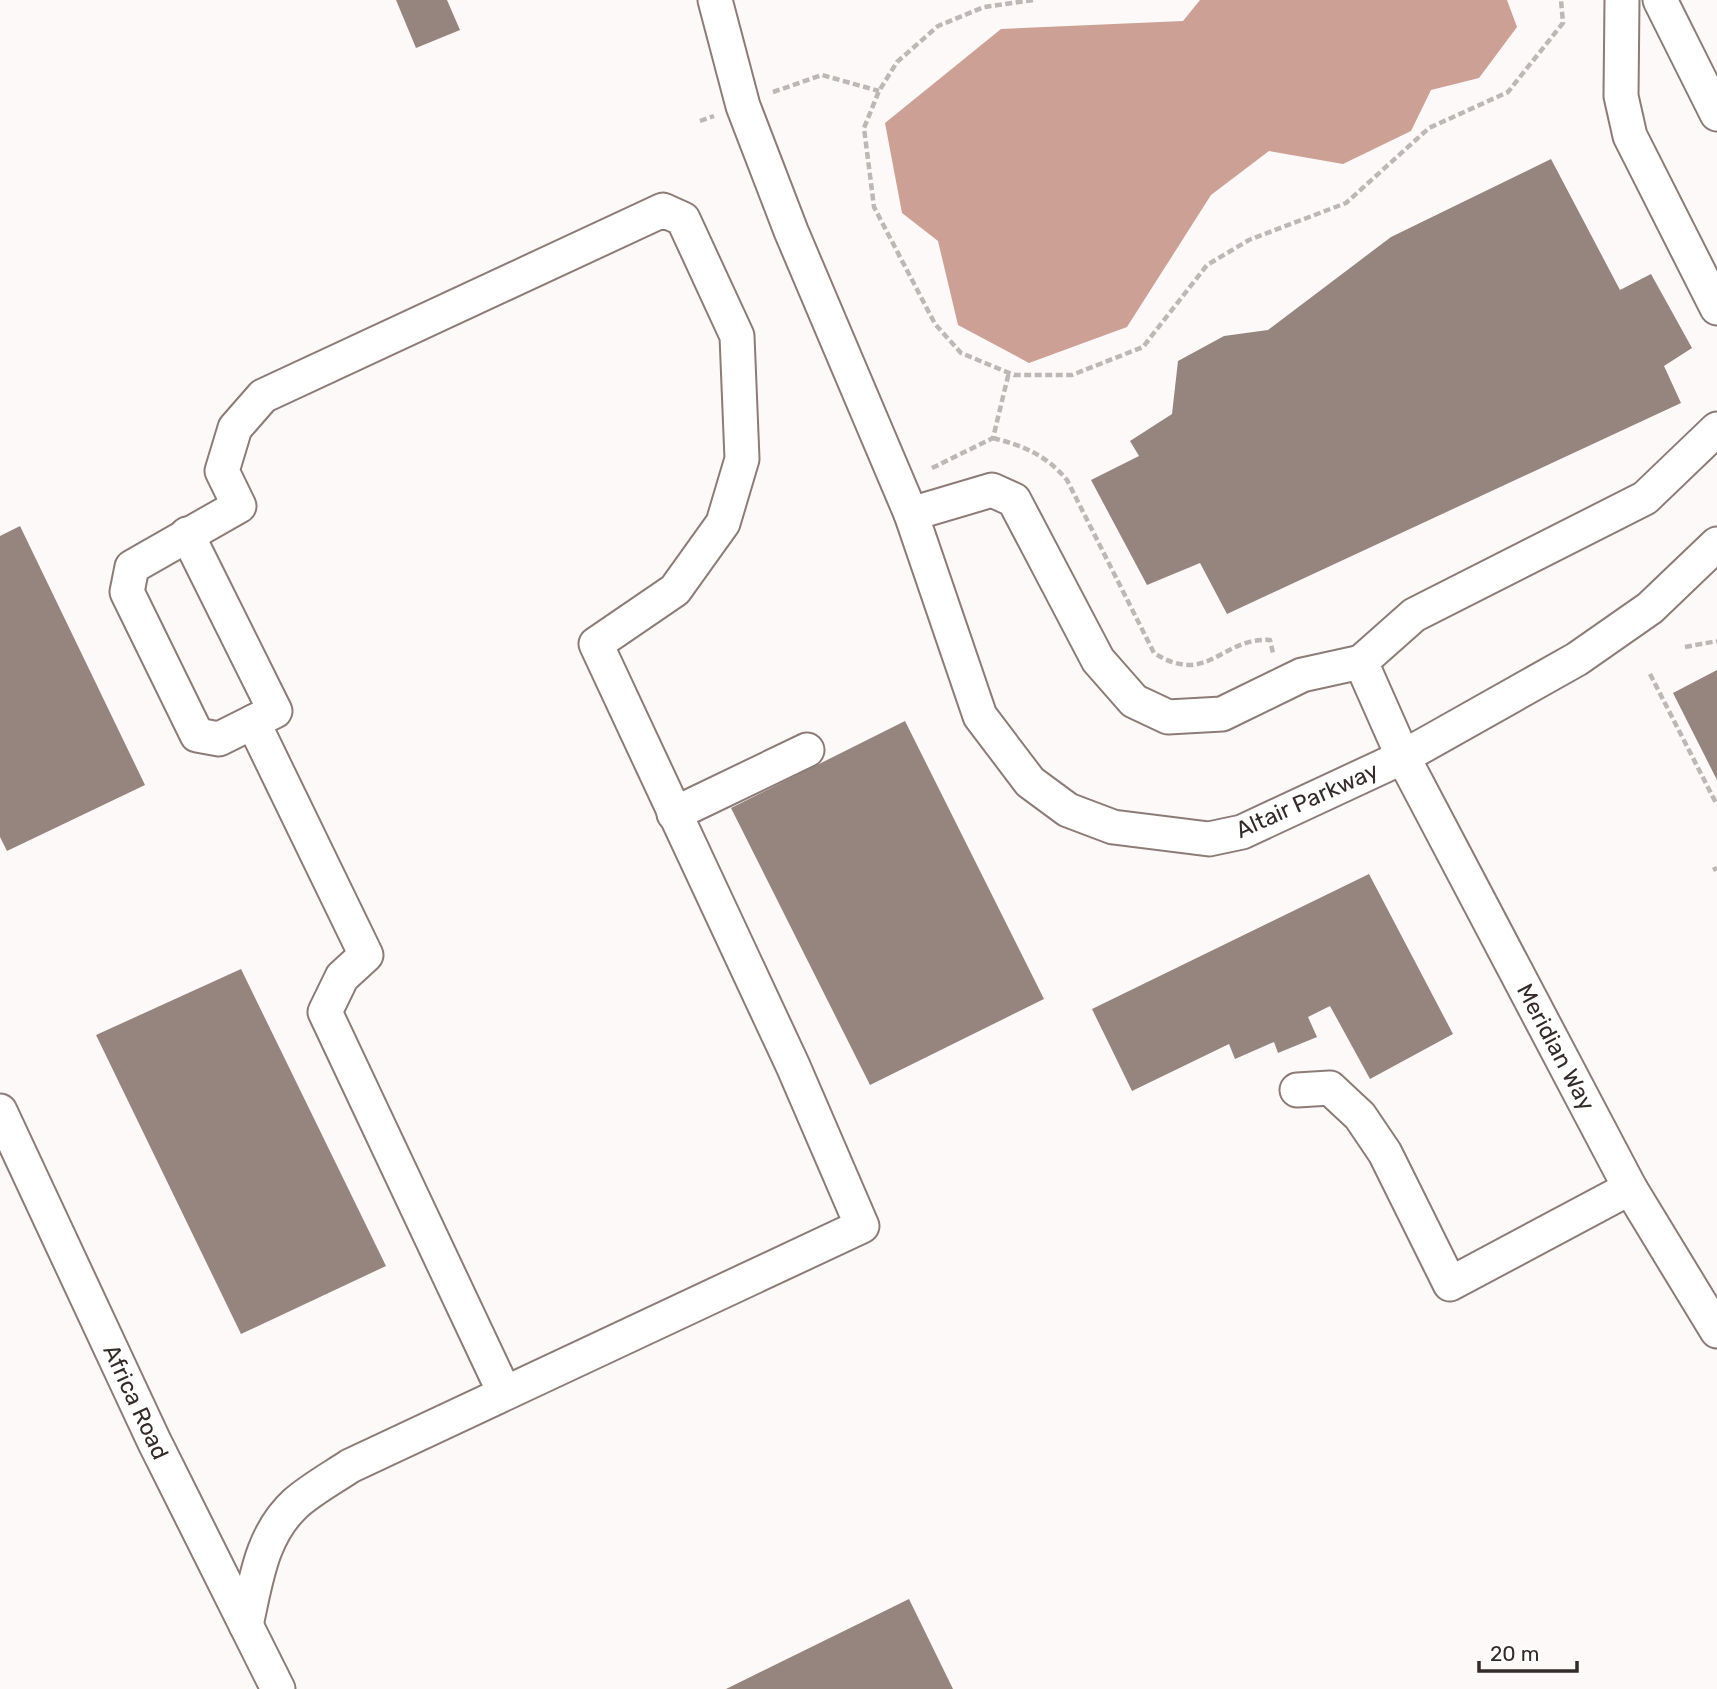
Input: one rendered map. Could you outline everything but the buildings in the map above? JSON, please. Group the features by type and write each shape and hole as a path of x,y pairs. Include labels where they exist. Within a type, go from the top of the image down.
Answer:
{"street":[{"name":"Altair Parkway","path":"715,0 743,106 886,459 911,514 980,716 1030,782 1068,810 1113,827 1209,839 1242,832 1403,757 1577,659 1650,608 1717,544"},
{"path":"1622,0 1621,96 1630,136 1717,308"},
{"path":"1660,0 1717,114"},
{"path":"187,534 275,711 219,739 197,735 127,592 132,567 187,534 239,506 222,471 235,428 263,396 663,210 683,219 737,336 742,459 723,523 675,590 596,644 788,1054 862,1226 350,1466 296,1503 274,1530 260,1558 246,1625"},
{"path":"911,514 992,490 1014,500 1098,660 1134,701 1168,717 1222,713 1302,676 1361,662 1415,615 1645,498 1717,429"},
{"name":"Meridian Way","path":"1361,662 1403,757 1630,1188 1717,1331"},
{"path":"253,722 366,955 342,977 325,1012 504,1392"},
{"path":"674,814 807,750"},
{"path":"1297,1090 1330,1088 1360,1116 1385,1153 1450,1284 1630,1188"},
{"name":"Africa Road","path":"0,1111 154,1441 278,1689"}],"path":[{"path":"1033,0 984,6 938,26 897,62 879,90 864,128 874,207 935,324 961,353 1009,372 1072,375 1143,347 1207,265 1249,240 1346,203 1429,128 1508,92 1563,23 1561,0"},
{"path":"766,95 822,75 879,90"},
{"path":"701,121 715,116"},
{"path":"993,438 1009,372"},
{"path":"932,468 993,438 1027,447 1055,466 1067,480 1154,653 1181,666 1197,665 1255,639 1270,640 1275,662"},
{"path":"1685,647 1717,641"},
{"path":"1650,674 1717,805"}],"shaded area":[{"path":"1200,0 1507,0 1517,27 1479,78 1431,90 1411,131 1343,164 1269,151 1211,195 1127,327 1029,363 958,325 938,241 902,213 885,123 1001,29 1183,21"}]}
